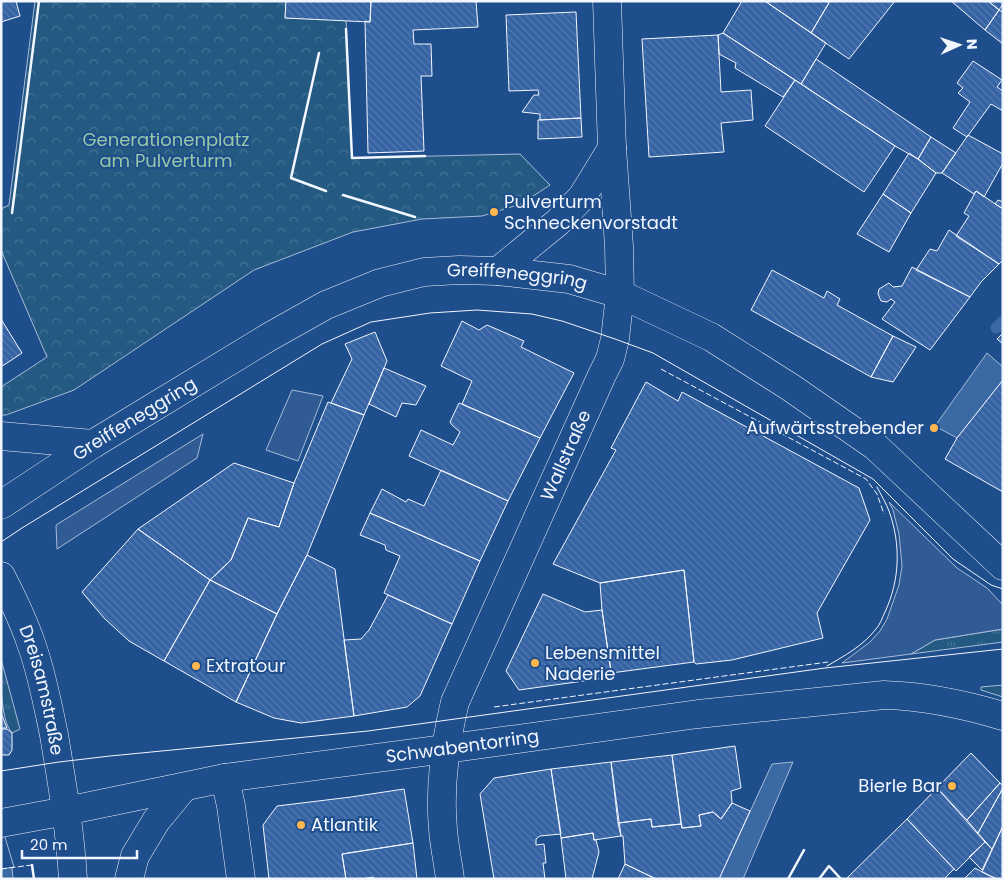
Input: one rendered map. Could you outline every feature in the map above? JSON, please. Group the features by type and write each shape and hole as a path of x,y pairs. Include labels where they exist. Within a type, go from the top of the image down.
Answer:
{"main road":[{"name":"Wallstraße","path":"450,879 443,829 441,791 445,749 455,702 610,359 615,339 620,294 619,246 612,148 607,1"},
{"path":"498,271 558,222 582,197 612,148"},
{"name":"Greiffeneggring","path":"1,505 93,444 269,337 326,305 380,283 424,272 459,270 498,271 569,279 620,294 711,337 790,387 875,446 1003,566"},
{"path":"1,436 93,444"},
{"name":"Dreisamstraße","path":"1,576 16,605 32,646 48,703 66,811 73,879"},
{"name":"Schwabentorring","path":"11,822 225,778 698,714 884,695 908,696 1003,716"},
{"path":"225,778 231,806 241,879"},
{"path":"129,879 135,856 156,821 184,787"}],"green space":[{"name":"Generationenplatz am Pulverturm","path":"35,1 286,1 285,18 346,20 352,158 520,154 550,185 521,204 482,216 422,219 353,232 254,270 74,390 6,415 1,415 1,387 47,357 1,250 1,209 9,205"},
{"path":"1003,629 1003,642 911,654 935,640"},
{"path":"1,659 20,729 12,733 8,727 3,709"},
{"path":"1003,685 1003,697 981,690 981,687"}],"shaded area":[{"path":"987,353 1003,367 1003,380 957,438 935,426"},
{"path":"292,390 323,396 298,461 266,450"},
{"path":"203,434 197,458 57,549 56,525"},
{"path":"889,502 957,568 987,588 1003,605 1003,629 935,640 911,654 842,663 870,642 880,631 887,619 899,585 902,566 899,534"},
{"path":"793,762 743,879 719,879 772,764"},
{"path":"1,835 12,866 13,879 1,879"}],"pier":[{"path":"1,832 4,834 14,867 1,869"}],"building":[{"path":"1,1 16,1 20,16 1,22"},
{"path":"286,1 371,1 370,22 285,18"},
{"path":"371,1 476,1 478,27 413,30 414,44 431,44 432,76 421,76 424,151 368,153 365,21 370,22"},
{"path":"742,1 765,1 826,43 801,84 723,33"},
{"path":"765,1 830,1 811,33"},
{"path":"830,1 895,1 849,59 811,33"},
{"path":"951,1 988,1 999,10 985,30"},
{"path":"988,1 1003,1 1003,4 999,10"},
{"path":"999,10 1003,12 1003,44 985,30"},
{"path":"576,12 581,118 540,120 540,114 522,112 534,95 539,95 538,90 509,91 506,15"},
{"path":"723,33 795,80 783,97 735,68 736,63 719,54 718,35"},
{"path":"718,35 721,92 751,90 753,120 721,123 724,152 649,157 642,39"},
{"path":"816,59 931,137 918,159 801,84"},
{"path":"973,61 1002,80 997,87 1003,91 1003,111 991,104 967,137 953,128 970,102 958,93 963,88 957,83"},
{"path":"795,80 895,146 864,192 765,126"},
{"path":"581,118 582,137 538,139 538,120"},
{"path":"968,135 1003,154 1003,163 984,197 976,191 974,194 942,173"},
{"path":"931,137 956,153 942,173 936,173 918,159"},
{"path":"909,153 936,173 911,213 883,194"},
{"path":"976,191 1003,209 1003,260 999,264 956,236 969,216 964,213"},
{"path":"883,194 911,213 889,252 857,234"},
{"path":"998,200 1003,202 1003,209 995,204"},
{"path":"949,230 999,264 981,282 970,297 916,270 930,249 937,251"},
{"path":"912,267 970,297 930,350 882,319 895,302 891,299 887,302 881,301 878,294 879,289 889,283 893,287 902,286"},
{"path":"772,270 824,298 827,291 840,299 837,305 893,336 871,377 751,310"},
{"path":"1,319 22,353 1,367"},
{"path":"462,321 479,330 487,325 524,341 521,347 574,373 540,438 462,404 472,381 441,366"},
{"path":"375,332 387,361 364,415 331,403 352,359 345,344"},
{"path":"1003,333 1003,344 997,339"},
{"path":"893,336 916,347 893,382 871,377"},
{"path":"384,368 426,386 416,405 402,403 396,417 369,404"},
{"path":"1003,380 1003,492 945,459 957,438"},
{"path":"646,382 678,401 682,392 859,488 870,520 817,613 823,638 732,660 696,664 694,662 684,570 600,583 553,564 616,450 611,448"},
{"path":"328,402 364,415 307,555 277,614 210,580 231,560 248,518 279,527 294,483"},
{"path":"459,403 540,438 508,501 409,456 421,430 453,445 460,432 450,422"},
{"path":"234,463 294,483 279,527 248,518 231,560 210,580 138,529"},
{"path":"441,470 508,501 480,561 370,513 382,489 406,502 408,499 424,506"},
{"path":"370,513 480,561 452,624 384,593 400,556 386,550 385,545 360,535"},
{"path":"138,529 210,580 164,661 129,641 104,618 82,592"},
{"path":"307,555 335,569 354,716 301,723 274,718 236,702"},
{"path":"684,570 694,662 611,673 600,583"},
{"path":"210,580 277,614 236,702 164,661"},
{"path":"543,594 585,612 602,610 612,677 519,690 506,671"},
{"path":"388,595 452,624 420,696 407,707 354,716 344,640 361,639 369,630"},
{"path":"1,713 7,728 1,728"},
{"path":"1,729 7,729 12,733 12,750 9,755 1,755"},
{"path":"735,746 741,788 731,791 732,803 721,819 713,812 699,815 701,826 682,828 672,755"},
{"path":"971,753 1000,783 967,820 937,788"},
{"path":"672,755 681,824 652,827 651,819 618,823 611,762"},
{"path":"611,762 621,836 594,840 593,833 561,838 551,769"},
{"path":"551,769 561,834 540,836 536,839 536,845 544,844 546,863 543,863 545,879 494,879 480,794 494,778"},
{"path":"1000,783 1003,788 978,833 967,820"},
{"path":"937,788 985,842 956,871 907,819"},
{"path":"1003,788 1003,826 992,849 978,833"},
{"path":"404,789 413,843 342,854 346,879 269,879 263,825 277,806"},
{"path":"732,803 750,811 719,879 656,879 625,864 623,836 621,836 618,823 651,819 652,827 681,824 682,828 701,826 699,815 713,812 721,819"},
{"path":"907,819 954,869 944,879 846,879"},
{"path":"1003,826 1003,879 997,879 982,872"},
{"path":"593,833 599,852 592,879 566,879 561,838"},
{"path":"985,842 992,849 982,870 969,857"},
{"path":"413,843 417,879 375,879 373,877 346,879 342,854"},
{"path":"625,864 656,879 618,879"},
{"path":"975,868 982,872 997,879 964,879"}],"waterway":[{"path":"996,328 1003,321"}],"tram line":[{"path":"1,542 322,344 371,322 430,313 477,310 532,314 562,321 653,353 873,479 953,559 991,585 1003,589"},
{"path":"827,666 859,646 871,635 881,621 894,587 897,562 896,536 889,511 877,487"},
{"path":"1,771 110,756 368,731 825,668 1003,649"}],"fence":[{"path":"661,369 866,479 877,494 884,514"},
{"path":"494,707 828,662"},
{"path":"1,869 32,865"}],"wall":[{"path":"12,213 39,1"},
{"path":"346,29 352,158 425,156"},
{"path":"319,53 291,178 326,191"},
{"path":"343,195 415,217"},
{"path":"788,879 804,850"},
{"path":"32,865 34,879"},
{"path":"819,879 829,866 841,879"}],"place":[{"name":"Pulverturm Schneckenvorstadt","path":"494,212"},
{"name":"Aufwärtsstrebender","path":"934,428"},
{"name":"Lebensmittel Naderie","path":"535,663"},
{"name":"Extratour","path":"196,666"},
{"name":"Bierle Bar","path":"952,786"},
{"name":"Atlantik","path":"301,825"}]}
